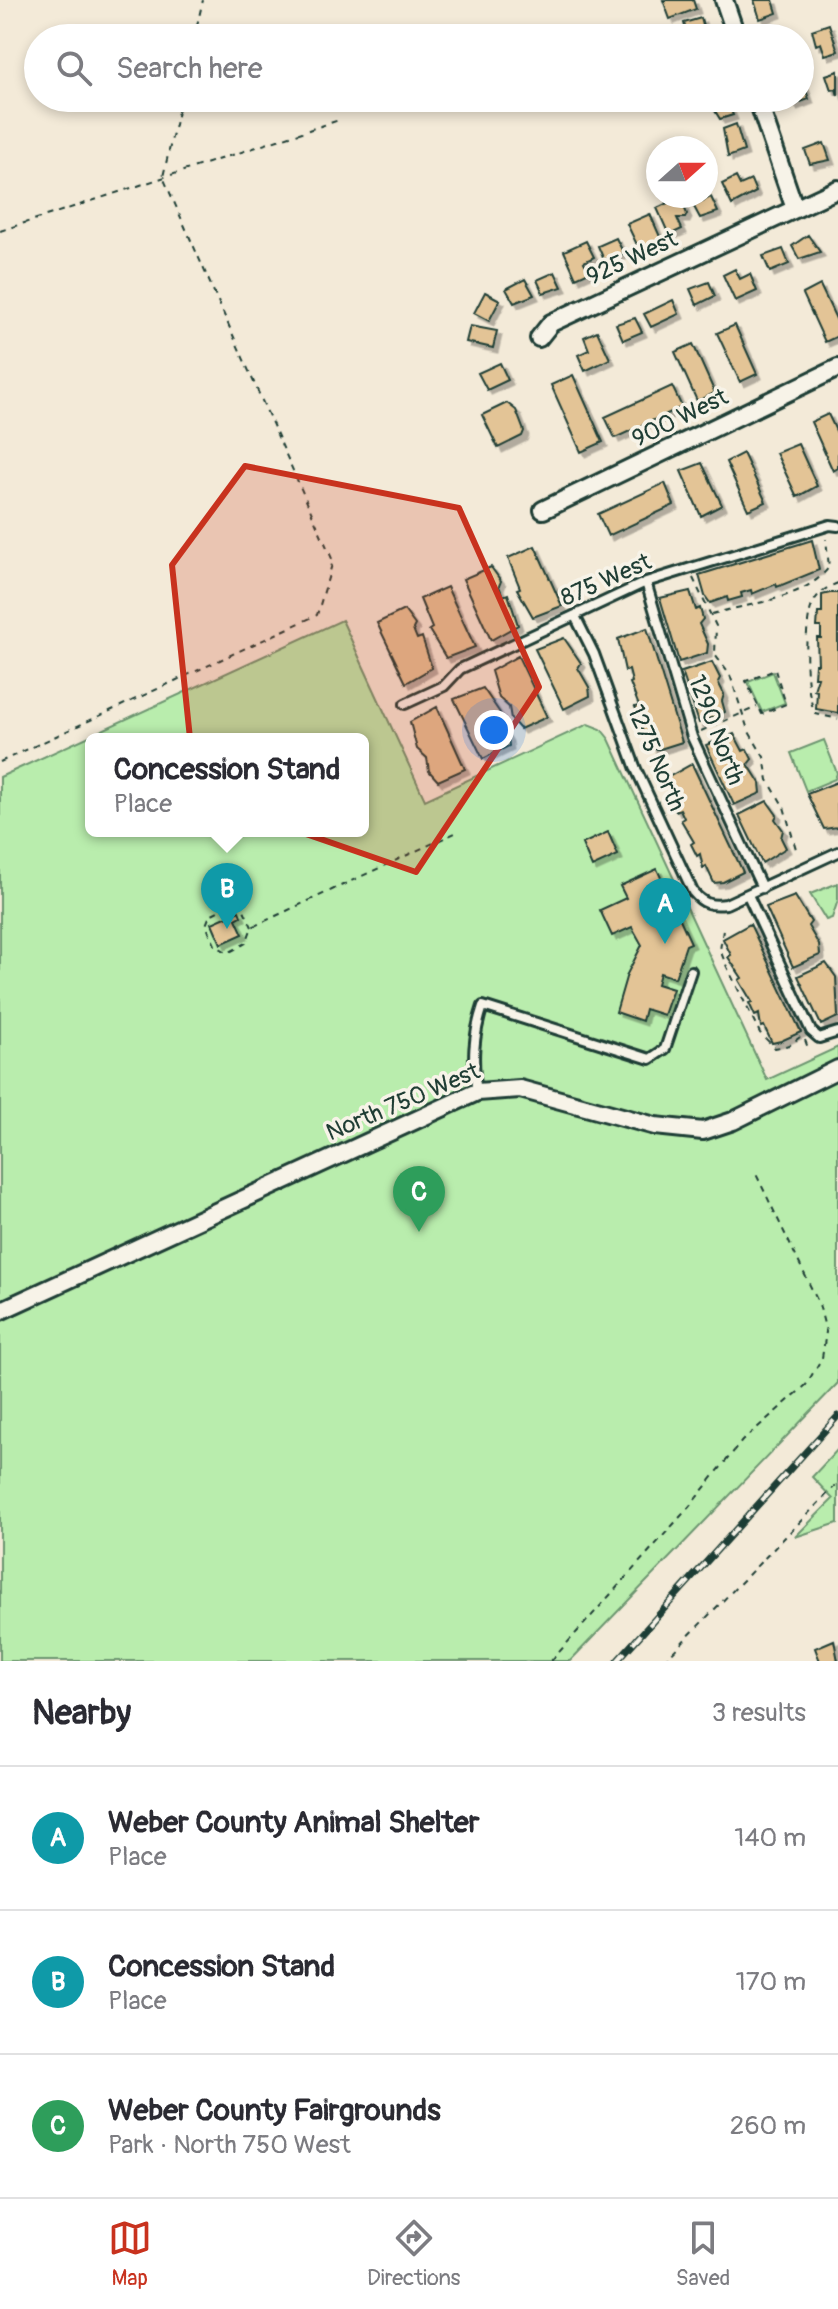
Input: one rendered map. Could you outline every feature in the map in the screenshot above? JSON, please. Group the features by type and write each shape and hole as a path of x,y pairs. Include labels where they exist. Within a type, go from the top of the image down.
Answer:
{"street":[{"path":"724,0 732,24"},
{"path":"762,112 795,209"},
{"name":"925 West","path":"539,338 551,323 838,189"},
{"name":"900 West","path":"543,510 838,368"},
{"name":"North 750 West","path":"0,1311 477,1092 497,1088 520,1089 655,1126 703,1131 733,1121 838,1069"}],"lane":[{"name":"875 West","path":"405,704 444,686 460,669 646,582 830,525 838,526"},
{"name":"1290 North","path":"646,582 692,737 762,888"},
{"name":"1275 North","path":"575,616 594,654 636,769 693,892 701,901 713,905 748,895"},
{"path":"838,852 748,895 811,1031 819,1038 838,1032"},
{"path":"477,1092 472,1062 475,1029 483,1006 650,1059 665,1049 691,971"}],"path":[{"path":"197,24 203,0"},
{"path":"0,762 317,615 333,561 163,177 178,112"},
{"path":"0,231 339,120"},
{"path":"712,614 784,594 818,578 829,567 825,534"},
{"path":"691,573 712,614 718,636 715,655 730,675 743,715 764,757 768,780 784,807 796,849"},
{"path":"838,583 824,589 811,608 808,684 816,714 838,719"},
{"path":"775,670 786,704 762,714 758,706 746,681 775,670"},
{"path":"701,731 758,706"},
{"path":"252,927 244,910 232,904 210,915 206,925 215,945 228,953 246,943 252,927 455,833"},
{"path":"723,930 720,950 743,992 753,1020 775,1048 788,1046 805,1033"},
{"path":"785,1040 788,1046"},
{"path":"551,1661 689,1507 742,1441 806,1385 822,1358 826,1332 819,1304 756,1174"},
{"path":"664,1661 838,1483"}],"highlighted area":[{"path":"245,466 459,508 539,687 416,872 196,796 172,565"}],"green space":[{"path":"342,620 425,800 588,724 601,729 609,739 767,1080 838,1047 838,1383 570,1661 0,1661 0,777 85,738 85,837 369,837 369,733 96,733"},
{"path":"773,672 785,703 762,712 748,682"},
{"path":"824,740 837,773 835,779 806,791 791,753"},
{"path":"838,883 838,900 832,918 826,920 810,894"},
{"path":"838,1449 838,1523 795,1537 833,1499 812,1477"}],"building":[{"path":"663,0 693,0 696,9 670,19"},
{"path":"754,0 773,0 777,13 760,19"},
{"path":"701,18 703,24 684,24"},
{"path":"829,24 838,51 825,55 821,43 816,45 814,29"},
{"path":"838,71 838,96 836,89 831,90 826,75"},
{"path":"716,112 732,112 733,115 720,119"},
{"path":"736,124 744,151 728,157 723,129"},
{"path":"824,143 830,160 810,164 805,150"},
{"path":"736,177 740,185 751,180 756,192 732,205 722,184"},
{"path":"657,208 685,208 685,218 677,218 682,229 669,235"},
{"path":"695,208 716,208 718,212 700,218"},
{"path":"650,214 661,239 639,249 627,224"},
{"path":"808,235 820,252 799,259 792,246"},
{"path":"616,238 624,254 604,260 598,246"},
{"path":"586,241 594,257 584,262 589,272 576,278 564,251"},
{"path":"783,249 789,264 770,272 763,256"},
{"path":"735,269 740,279 750,274 757,291 735,301 723,275"},
{"path":"555,272 562,287 543,293 537,280"},
{"path":"525,279 534,295 514,303 506,289"},
{"path":"709,282 715,296 697,305 690,289"},
{"path":"820,285 838,323 838,336 825,342 803,294"},
{"path":"485,292 500,300 489,321 474,313"},
{"path":"673,300 679,314 651,327 644,314"},
{"path":"635,318 642,332 623,340 616,324"},
{"path":"735,325 757,374 740,382 717,333"},
{"path":"470,326 497,331 493,348 466,342"},
{"path":"597,331 610,359 585,371 578,355 589,350 584,337"},
{"path":"693,344 715,393 697,401 675,352"},
{"path":"500,363 508,380 487,390 478,373"},
{"path":"573,375 603,442 581,452 551,385"},
{"path":"672,386 682,407 615,438 605,417"},
{"path":"507,403 516,410 524,431 522,436 498,448 482,415"},
{"path":"828,414 838,435 838,468 833,471 811,422"},
{"path":"798,444 817,486 797,497 776,453"},
{"path":"743,453 766,502 748,510 726,462"},
{"path":"702,463 722,505 701,516 681,471"},
{"path":"665,483 674,505 608,536 598,514"},
{"path":"812,540 819,570 777,587 776,584 752,594 751,590 741,593 742,597 728,601 727,597 710,603 705,596 699,575"},
{"path":"535,546 562,606 533,617 517,589 520,588 508,558"},
{"path":"491,567 501,581 499,586 503,596 508,594 518,625 491,640 463,579"},
{"path":"447,587 475,647 446,658 429,630 432,628 420,599"},
{"path":"690,591 696,610 700,608 703,619 699,624 708,644 707,653 679,662 660,598"},
{"path":"838,593 838,713 816,709 817,691 814,690 818,677 814,677 815,664 818,664 817,638 821,638 821,627 817,627 818,613 822,613 822,595"},
{"path":"404,610 415,625 413,629 417,639 422,637 432,668 406,683 377,623"},
{"path":"647,628 682,742 660,749 652,749 647,732 643,733 641,725 644,724 635,707 639,706 630,683 629,670 625,671 618,639"},
{"path":"564,638 581,663 578,668 589,687 590,696 564,709 535,649"},
{"path":"518,656 547,717 520,729 511,719 509,707 499,698 491,671"},
{"path":"712,662 720,678 718,682 724,694 725,712 699,723 682,672"},
{"path":"483,688 500,713 497,718 508,737 509,746 483,759 454,699"},
{"path":"437,707 465,769 438,781 429,771 427,758 417,749 410,722"},
{"path":"734,734 743,751 747,749 752,759 748,764 760,783 761,793 734,805 706,745"},
{"path":"692,764 743,872 723,882 714,883 706,866 703,868 700,854 697,856 691,844 694,842 681,820 684,818 680,809 676,811 669,797 673,796 665,779"},
{"path":"837,782 838,827 824,829 807,794"},
{"path":"767,801 777,815 775,819 783,830 781,838 786,848 762,863 739,815"},
{"path":"608,832 618,855 592,867 582,844"},
{"path":"657,869 691,943 686,945 675,978 660,973 657,984 673,989 664,1015 645,1009 642,1021 616,1012 627,974 642,945 632,927 612,936 600,910 626,898 620,886"},
{"path":"795,896 811,922 808,926 819,945 820,955 793,967 766,907"},
{"path":"239,911 241,916 236,919 243,934 221,944 212,923"},
{"path":"750,924 801,1032 781,1041 772,1043 764,1026 761,1027 759,1014 755,1016 749,1003 752,1002 739,980 742,978 728,957 731,955 723,939"},
{"path":"826,963 836,977 838,1017 821,1025 798,976"},
{"path":"834,1640 838,1661 820,1661 815,1648"}],"railway":[{"path":"617,1661 838,1416"}],"place":[{"name":"Concession Stand","path":"227,929"},
{"name":"Weber County Animal Shelter","path":"665,944"},
{"name":"Weber County Fairgrounds","path":"419,1232"}]}
